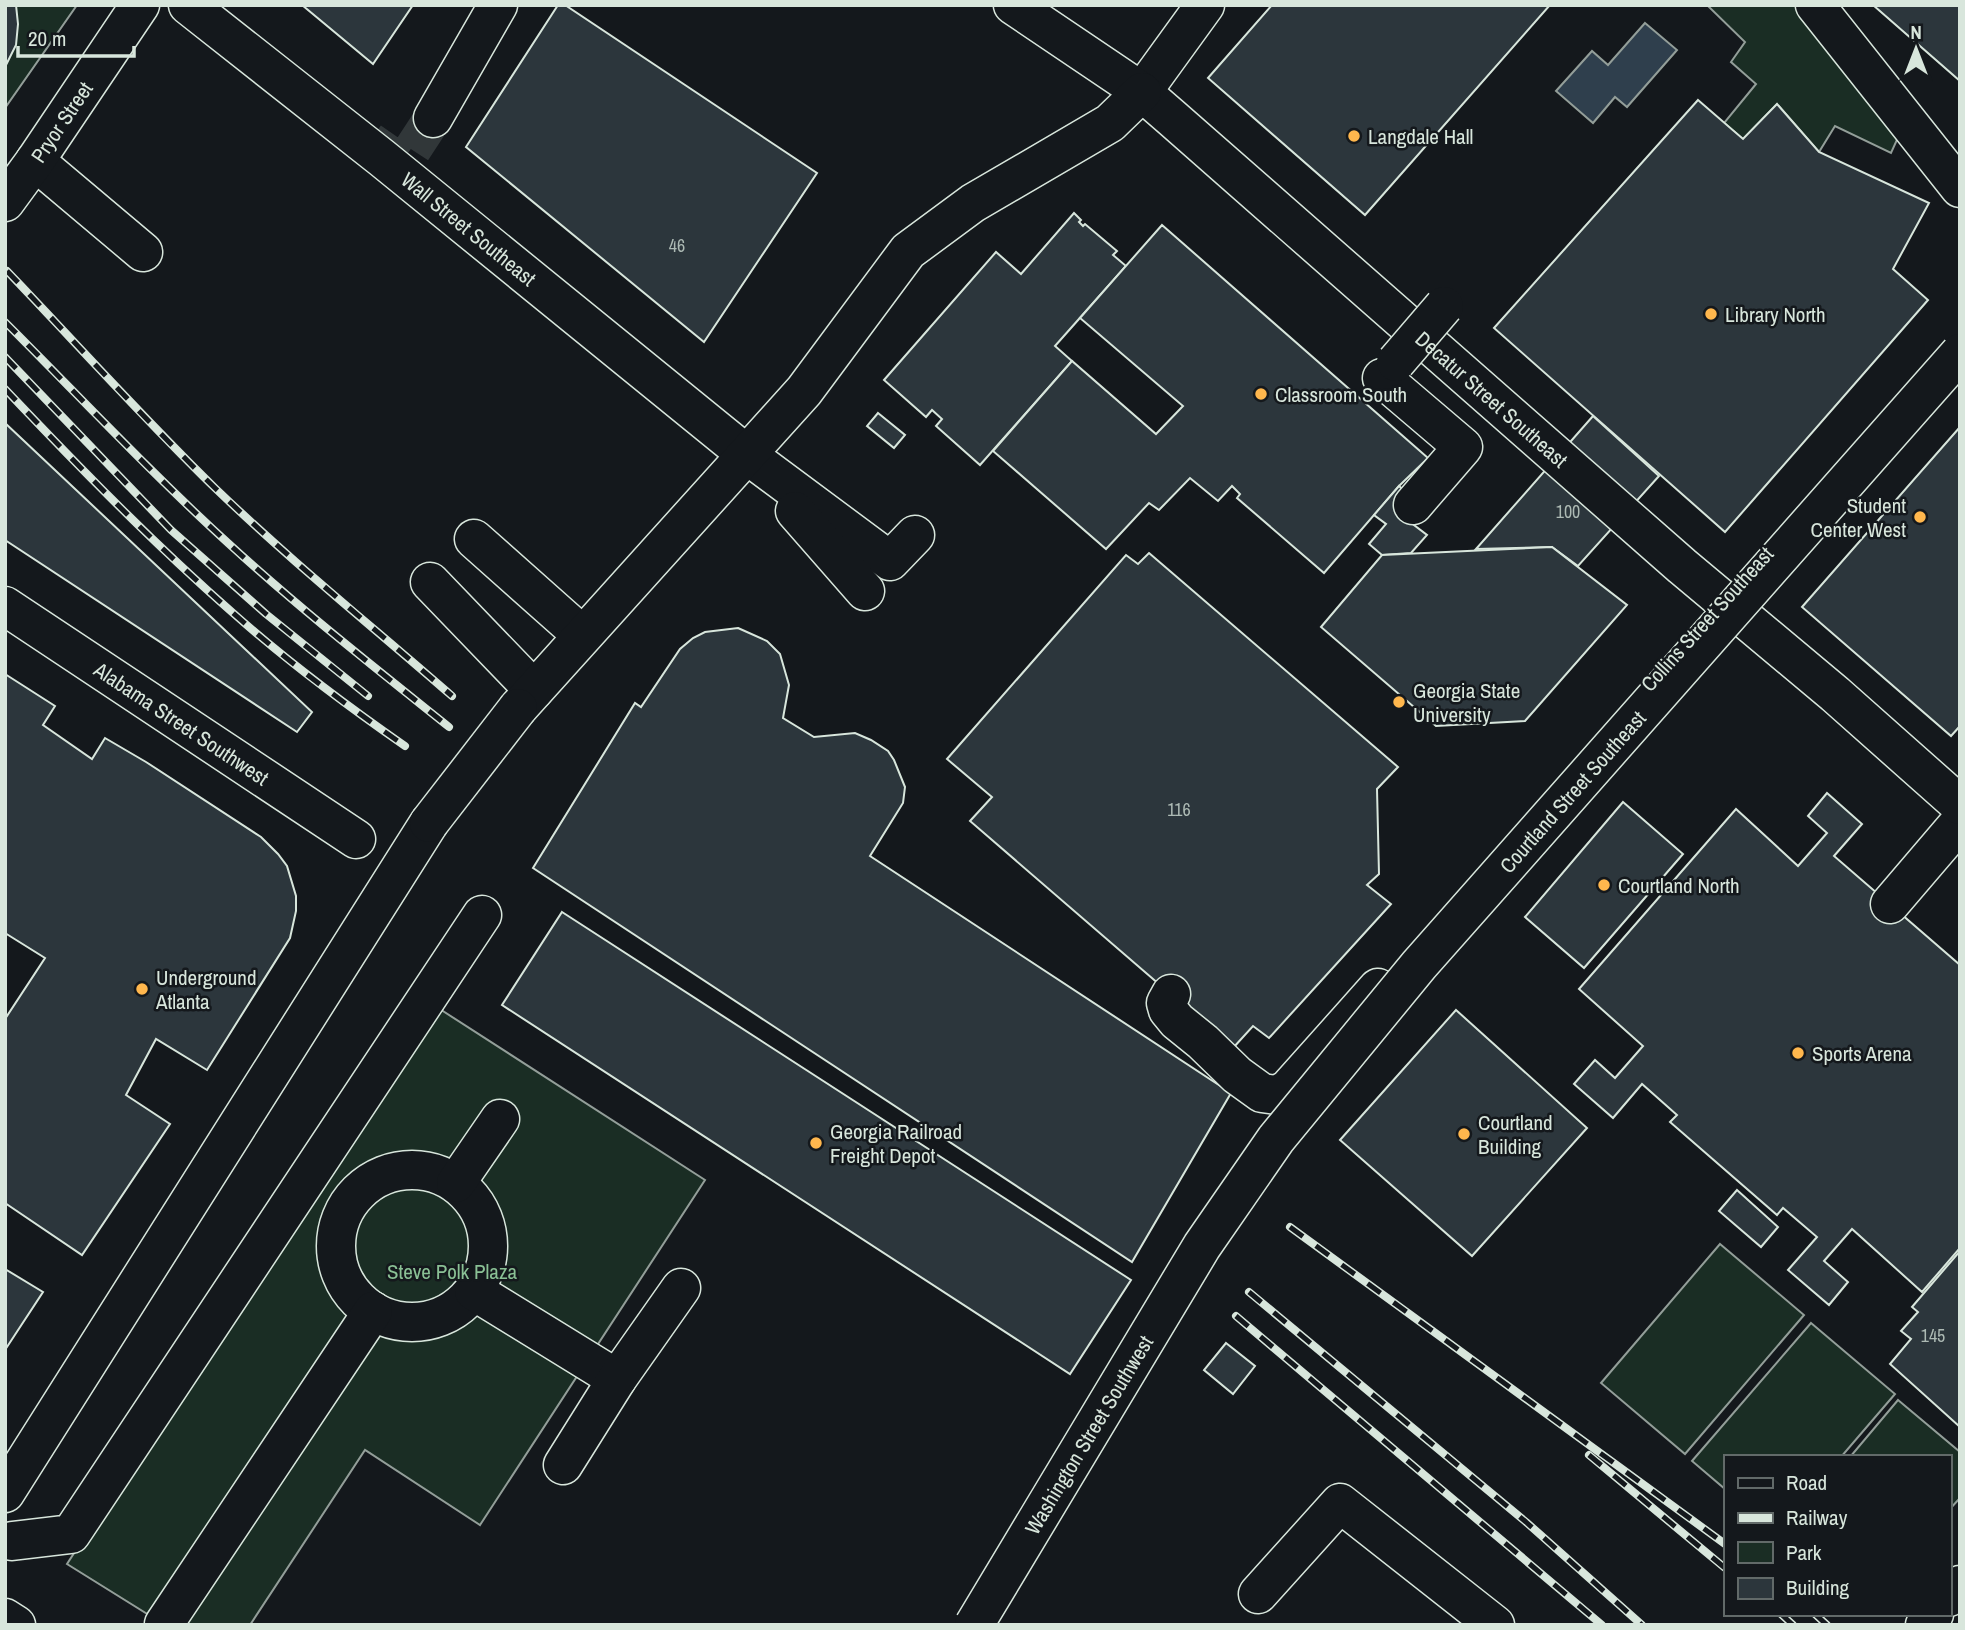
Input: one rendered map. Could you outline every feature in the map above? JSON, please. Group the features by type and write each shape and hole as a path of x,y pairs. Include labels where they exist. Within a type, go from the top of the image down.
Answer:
{"main road":[{"name":"Pryor Street","path":"5,202 140,5"},
{"name":"Wall Street Southeast","path":"188,5 746,454"},
{"path":"433,118 498,5"},
{"name":"Decatur Street Southeast","path":"1013,5 1142,92 1960,805"},
{"path":"5,1493 429,823 526,699 804,391 908,251 973,202 1110,124 1142,92 1205,5"},
{"path":"1815,5 1960,188"},
{"path":"35,161 143,252"},
{"path":"1413,505 1464,447 1382,378 1444,306"},
{"name":"Collins Street Southeast","path":"1171,994 1166,1003 1172,1016 1237,1075 1262,1093 1277,1095 1288,1089 1960,336"},
{"name":"Courtland Street Southeast","path":"1202,1246 1276,1139 1419,965 1960,353"},
{"path":"746,454 902,548"},
{"path":"746,454 865,591"},
{"path":"474,539 582,635"},
{"path":"430,582 526,699"},
{"name":"Alabama Street Southwest","path":"5,606 356,839"},
{"path":"1890,904 1960,822"},
{"path":"12,1541 71,1534 482,915"},
{"path":"456,1183 500,1119"},
{"path":"406,1170 432,1172 456,1183 474,1201 484,1222 489,1246 484,1270 474,1291 456,1308 434,1319 410,1322 386,1318 365,1306 347,1287 337,1262 335,1237 343,1212 352,1199 359,1190 381,1175 406,1170"},
{"path":"310,1172 352,1199"},
{"name":"Washington Street Southwest","path":"974,1625 1202,1246"},
{"path":"563,1465 617,1379 681,1288"},
{"path":"474,1291 617,1379"},
{"path":"164,1624 373,1311"},
{"path":"1258,1594 1340,1503 1495,1625"},
{"path":"5,1618 16,1625"}],"green space":[{"path":"5,5 77,5 5,108"},
{"path":"1707,5 1815,5 1906,120 1891,153 1835,126 1819,152 1777,104 1743,139 1724,123 1756,84 1731,62 1745,42"},
{"name":"Steve Polk Plaza","path":"432,1004 705,1180 480,1525 365,1450 250,1625 165,1625 67,1564"},
{"path":"1720,1244 1804,1315 1685,1454 1601,1383"},
{"path":"1811,1323 1895,1394 1843,1455 1724,1455 1724,1488 1692,1461"},
{"path":"1898,1400 1960,1452 1960,1498 1951,1508 1951,1455 1852,1455"}],"water":[{"path":"1645,23 1677,50 1627,107 1615,97 1593,123 1556,91 1592,51 1608,65"}],"building":[{"path":"5,5 16,5 18,24 16,45 5,67"},
{"path":"302,5 413,5 373,64"},
{"path":"558,5 565,5 817,173 704,342 466,147"},
{"name":"Langdale Hall","path":"1272,5 1550,5 1365,215 1208,78"},
{"path":"1873,5 1960,5 1960,81"},
{"name":"Library North","path":"1698,100 1743,139 1777,104 1819,152 1929,203 1893,269 1928,300 1725,532 1494,328"},
{"path":"1074,213 1083,226 1085,224 1117,251 1113,255 1126,266 1055,346 1072,361 980,465 936,426 942,419 932,410 926,417 884,380 996,252 1021,274"},
{"name":"Classroom South","path":"1162,225 1428,458 1399,486 1324,573 1237,498 1240,494 1232,486 1218,501 1190,478 1159,510 1149,503 1106,549 993,451 1072,361 1156,434 1183,406 1080,318"},
{"path":"878,413 905,435 894,448 867,426"},
{"path":"1593,416 1659,476 1578,566 1552,547 1476,549"},
{"path":"5,423 312,712 297,732 5,540"},
{"name":"Student Center West","path":"1960,427 1960,726 1951,736 1802,607"},
{"path":"1399,486 1423,514 1414,525 1427,535 1411,553 1382,555 1369,544 1386,524 1374,515"},
{"path":"1552,547 1627,605 1525,721 1436,726 1321,627 1382,555"},
{"path":"1149,553 1398,767 1377,789 1379,874 1367,885 1391,904 1269,1038 1253,1026 1233,1048 970,821 992,797 947,759 1126,555 1138,564"},
{"path":"738,628 767,641 780,654 789,685 783,718 814,737 855,733 888,751 894,760 905,787 903,803 870,856 1231,1093 1132,1262 533,868 635,703 641,707 680,649 705,632"},
{"name":"Underground Atlanta","path":"5,674 55,706 43,725 92,759 105,738 261,837 287,866 296,896 296,911 290,938 207,1070 156,1039 126,1095 170,1124 82,1255 5,1203 5,1019 45,958 5,933"},
{"name":"Sports Arena","path":"1827,793 1862,824 1834,856 1960,965 1960,1248 1922,1292 1852,1229 1824,1261 1848,1282 1829,1305 1788,1270 1817,1237 1783,1208 1777,1215 1670,1122 1677,1115 1642,1084 1613,1118 1574,1084 1595,1060 1615,1078 1643,1046 1579,989 1736,809 1798,866 1827,833 1808,816"},
{"name":"Courtland North","path":"1623,802 1683,854 1584,968 1525,917"},
{"name":"Georgia Railroad Freight Depot","path":"562,912 1131,1280 1070,1374 502,1005"},
{"name":"Courtland Building","path":"1456,1010 1587,1128 1472,1256 1340,1140"},
{"path":"1737,1190 1778,1227 1761,1247 1719,1211"},
{"path":"1960,1251 1960,1427 1890,1364 1911,1339 1901,1331 1918,1312 1912,1307"},
{"path":"5,1269 43,1292 5,1350"},
{"path":"1226,1343 1255,1366 1233,1394 1204,1370"}],"tunnel":[{"path":"370,141 403,164 433,118"}],"railway":[{"path":"7,271 216,489 452,696"},
{"path":"5,322 143,462 228,543 309,614 449,727"},
{"path":"5,357 171,530 266,614 368,696"},
{"path":"5,389 116,504 253,631 339,699 405,746"},
{"path":"1290,1227 1724,1543"},
{"path":"1249,1292 1526,1522 1642,1625"},
{"path":"1236,1316 1602,1625"},
{"path":"1589,1455 1724,1567"},
{"path":"1783,1616 1793,1625"},
{"path":"1817,1616 1827,1625"}],"place":[{"name":"Langdale Hall","path":"1354,136"},
{"name":"Library North","path":"1711,314"},
{"name":"Classroom South","path":"1261,394"},
{"name":"Student Center West","path":"1920,517"},
{"name":"Georgia State University","path":"1399,702"},
{"name":"Courtland North","path":"1604,885"},
{"name":"Underground Atlanta","path":"142,989"},
{"name":"Sports Arena","path":"1798,1053"},
{"name":"Courtland Building","path":"1464,1134"},
{"name":"Georgia Railroad Freight Depot","path":"816,1143"}]}
